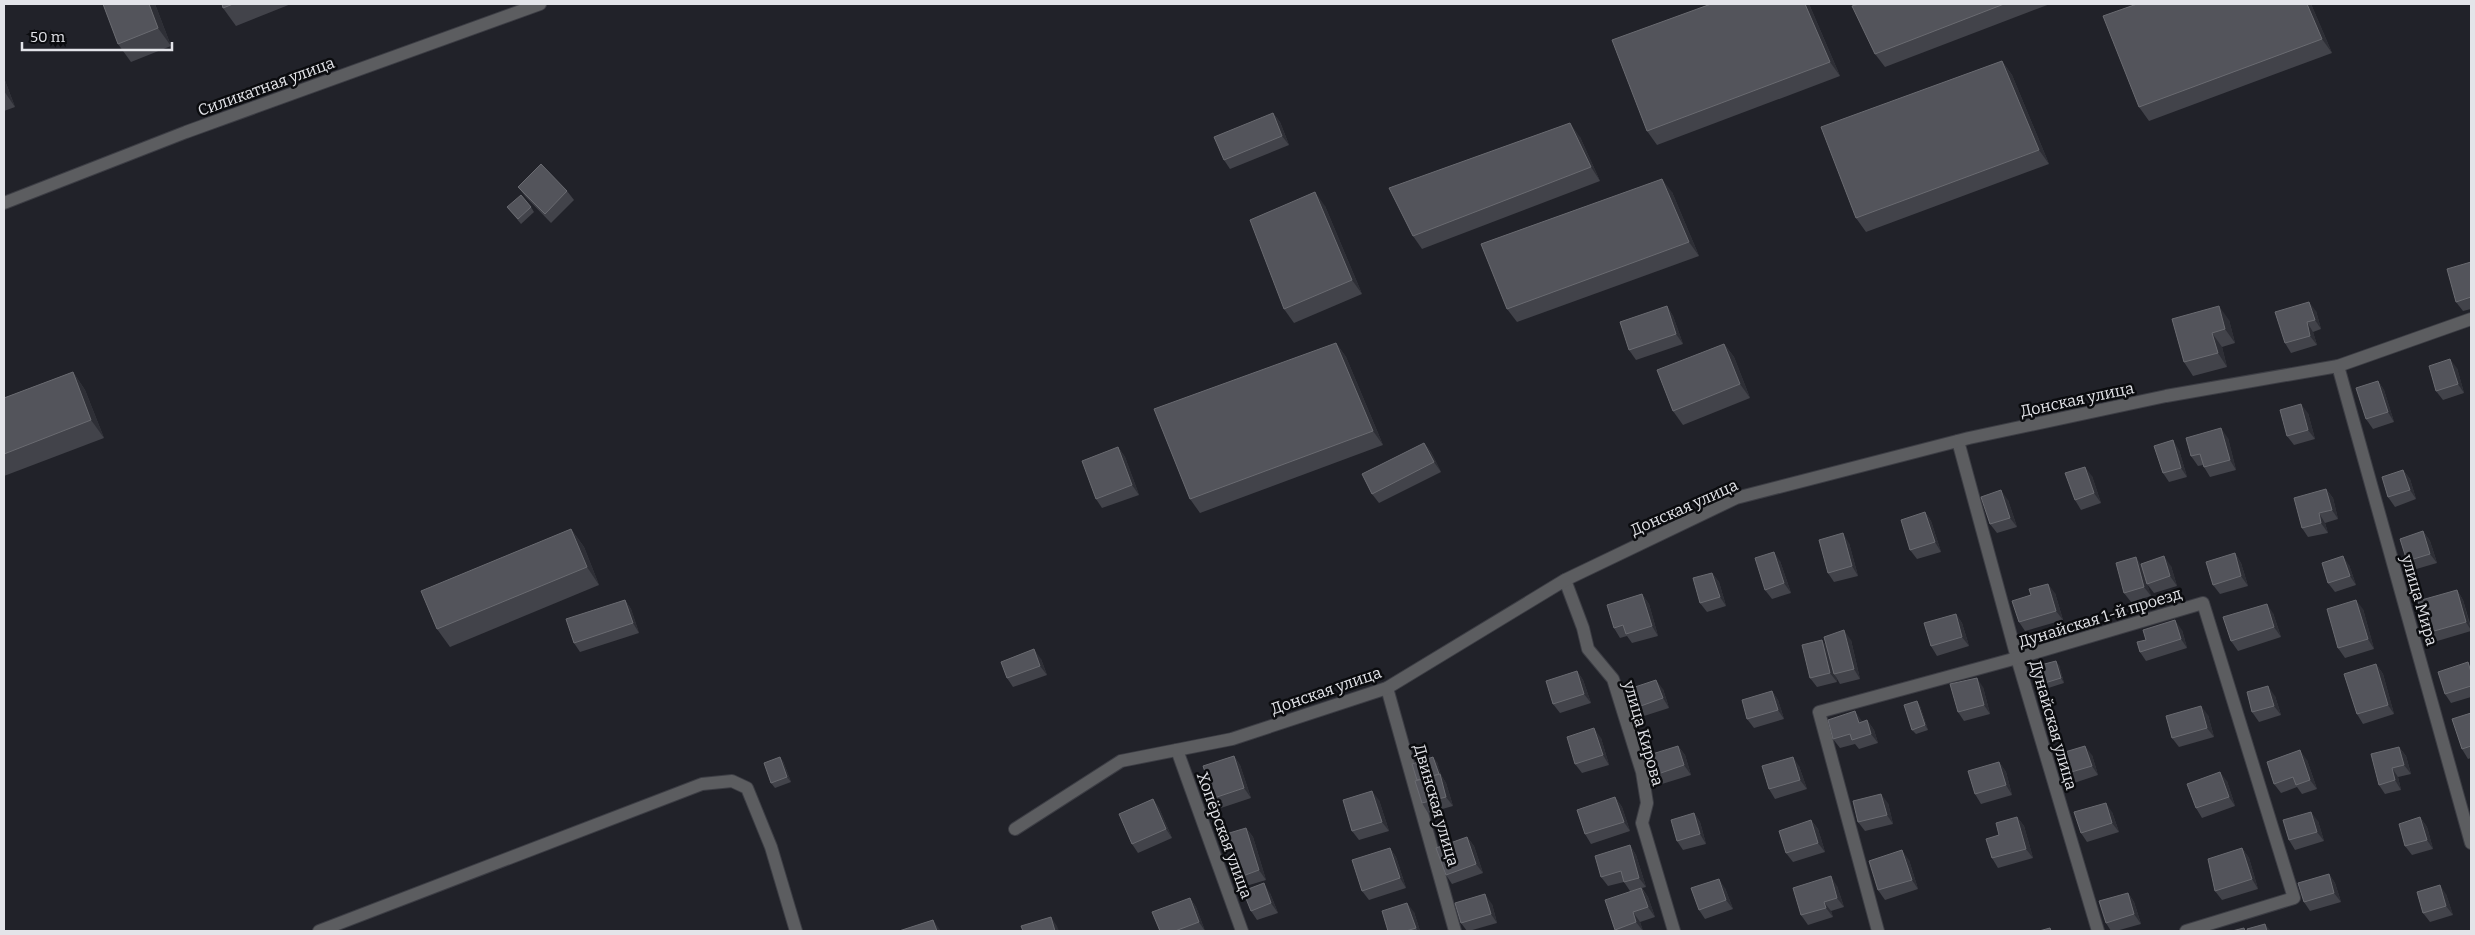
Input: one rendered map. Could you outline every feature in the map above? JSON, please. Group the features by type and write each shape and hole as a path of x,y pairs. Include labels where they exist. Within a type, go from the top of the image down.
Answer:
{"street":[{"name":"Силикатная улица","path":"4,203 186,132 540,4"},
{"name":"Донская улица","path":"1015,829 1121,761 1232,739 1387,688 1565,580 1736,498 1958,441 2166,396 2338,366 2471,319"},
{"name":"улица Мира","path":"2338,366 2471,843"},
{"name":"Дунайская улица","path":"1958,441 2017,658 2098,931"},
{"name":"улица Кирова","path":"1565,580 1583,628 1588,649 1613,679 1642,772 1646,803 1642,823 1674,931"},
{"name":"Дунайская 1-й проезд","path":"1878,931 1819,712 2017,658 2203,603 2294,898 2186,931"},
{"name":"Двинская улица","path":"1387,688 1455,931"},
{"name":"Хопёрская улица","path":"1177,750 1242,931"},
{"path":"319,931 702,784 732,780 747,788 771,847 796,931"}],"building":[{"path":"103,4 149,4 158,28 118,44"},
{"path":"222,4 233,4 223,8"},
{"path":"1711,4 1805,4 1830,62 1647,131 1612,40"},
{"path":"1859,4 2004,4 1875,54 1852,6"},
{"path":"2137,4 2307,4 2322,39 2139,107 2103,16"},
{"path":"2002,61 2039,150 1856,218 1821,127"},
{"path":"1273,113 1282,136 1224,160 1214,137"},
{"path":"1570,123 1591,167 1413,236 1389,188"},
{"path":"541,164 567,191 545,214 518,187"},
{"path":"1662,179 1689,242 1507,309 1481,244"},
{"path":"1315,192 1352,280 1284,309 1250,220"},
{"path":"521,195 531,207 518,219 507,207"},
{"path":"2471,262 2471,297 2456,302 2447,269"},
{"path":"2309,302 2315,320 2307,322 2310,336 2285,343 2275,312"},
{"path":"1667,306 1676,334 1629,350 1620,322"},
{"path":"2219,306 2225,329 2212,333 2218,353 2184,362 2172,319"},
{"path":"1336,343 1373,431 1190,499 1154,409"},
{"path":"1724,344 1740,384 1673,411 1657,370"},
{"path":"2450,359 2458,384 2436,391 2429,366"},
{"path":"73,372 91,420 4,454 4,398"},
{"path":"2378,381 2388,412 2366,419 2356,388"},
{"path":"2301,404 2308,430 2287,436 2280,410"},
{"path":"2221,428 2230,460 2204,467 2200,454 2191,456 2186,438"},
{"path":"2173,440 2181,468 2163,473 2154,446"},
{"path":"1424,443 1434,462 1372,494 1362,474"},
{"path":"1118,447 1132,485 1096,499 1082,461"},
{"path":"2085,467 2094,493 2075,500 2065,473"},
{"path":"2403,470 2410,490 2388,497 2382,477"},
{"path":"2326,489 2332,510 2319,513 2321,523 2302,528 2294,498"},
{"path":"2001,490 2010,518 1990,524 1981,497"},
{"path":"1925,512 1935,542 1910,550 1901,520"},
{"path":"571,529 587,567 437,629 421,591"},
{"path":"2423,531 2430,554 2407,561 2400,539"},
{"path":"1843,533 1852,566 1828,573 1819,540"},
{"path":"1774,552 1784,583 1765,590 1755,558"},
{"path":"2235,553 2241,576 2213,585 2206,562"},
{"path":"2164,556 2170,576 2147,584 2141,564"},
{"path":"2343,556 2350,576 2328,583 2322,563"},
{"path":"2136,557 2144,587 2124,593 2116,563"},
{"path":"1712,573 1720,597 1700,603 1693,578"},
{"path":"2048,584 2056,611 2019,622 2012,601 2031,595 2029,589"},
{"path":"2457,590 2466,622 2427,633 2418,601"},
{"path":"1642,594 1652,626 1626,634 1623,625 1614,628 1607,605"},
{"path":"625,600 633,623 574,643 566,619"},
{"path":"2356,600 2368,639 2338,648 2327,609"},
{"path":"2267,604 2274,627 2231,641 2223,617"},
{"path":"1956,614 1962,637 1931,646 1924,623"},
{"path":"2175,620 2181,639 2140,652 2137,642 2146,640 2143,630"},
{"path":"1844,630 1854,669 1834,674 1824,637"},
{"path":"1822,640 1830,673 1810,678 1802,645"},
{"path":"1034,649 1040,666 1007,678 1001,662"},
{"path":"2056,661 2061,678 2038,685 2033,667"},
{"path":"2468,662 2471,672 2471,686 2445,694 2438,672"},
{"path":"2376,664 2388,705 2357,714 2344,674"},
{"path":"1577,671 1584,694 1553,704 1546,681"},
{"path":"1977,678 1984,705 1958,712 1950,684"},
{"path":"1656,680 1663,698 1638,707 1632,688"},
{"path":"2268,686 2274,706 2252,712 2247,692"},
{"path":"1772,691 1778,710 1747,719 1742,700"},
{"path":"1917,701 1925,725 1912,730 1904,705"},
{"path":"2201,706 2207,728 2172,738 2166,716"},
{"path":"1855,711 1859,723 1867,720 1871,734 1852,740 1850,734 1833,739 1828,720"},
{"path":"2471,713 2471,746 2462,749 2452,719"},
{"path":"1594,728 1603,755 1575,764 1567,737"},
{"path":"1678,746 1684,765 1655,775 1649,755"},
{"path":"2085,746 2092,766 2061,775 2055,755"},
{"path":"2399,747 2404,765 2392,768 2395,780 2379,785 2371,754"},
{"path":"2300,750 2310,780 2296,785 2293,777 2274,784 2267,762"},
{"path":"1234,756 1244,788 1214,798 1203,766"},
{"path":"780,757 787,777 771,783 764,763"},
{"path":"1433,757 1439,774 1417,780 1412,764"},
{"path":"1793,757 1800,780 1769,789 1762,766"},
{"path":"1999,762 2006,785 1975,794 1968,771"},
{"path":"2220,772 2229,797 2196,808 2187,784"},
{"path":"1440,774 1446,797 1422,803 1415,781"},
{"path":"1372,791 1382,822 1352,831 1343,800"},
{"path":"1881,794 1887,815 1858,822 1853,801"},
{"path":"1615,797 1624,822 1585,834 1577,810"},
{"path":"1153,799 1166,829 1132,844 1119,814"},
{"path":"2106,803 2112,823 2081,833 2074,812"},
{"path":"2311,812 2317,832 2289,840 2283,820"},
{"path":"1694,813 1700,834 1677,841 1671,820"},
{"path":"2017,817 2026,849 1992,858 1986,839 1999,835 1996,823"},
{"path":"2420,817 2427,840 2405,846 2399,824"},
{"path":"1811,820 1818,843 1786,853 1779,831"},
{"path":"1246,828 1259,870 1240,877 1226,834"},
{"path":"1467,837 1476,864 1446,875 1436,848"},
{"path":"1630,845 1639,878 1624,882 1621,871 1601,877 1595,856"},
{"path":"1390,848 1400,878 1362,891 1352,860"},
{"path":"2242,848 2252,879 2215,891 2208,859"},
{"path":"1902,850 1912,880 1878,890 1869,861"},
{"path":"2329,874 2334,893 2304,902 2298,883"},
{"path":"1831,876 1837,898 1824,902 1826,908 1801,915 1793,888"},
{"path":"1719,879 1726,900 1699,910 1691,888"},
{"path":"1264,883 1271,903 1251,911 1243,891"},
{"path":"2440,885 2446,906 2423,913 2417,892"},
{"path":"1641,888 1648,907 1633,912 1636,922 1615,930 1605,900"},
{"path":"2128,893 2134,914 2106,923 2099,901"},
{"path":"1485,894 1491,914 1461,923 1455,903"},
{"path":"1190,898 1199,922 1175,931 1160,931 1152,912"},
{"path":"1407,903 1416,928 1406,931 1388,931 1382,911"},
{"path":"1051,917 1055,931 1023,931 1021,926"},
{"path":"933,920 937,931 899,931"},
{"path":"2265,924 2267,931 2248,931 2247,929"},
{"path":"2050,928 2051,931 2039,931"},
{"path":"2244,928 2245,931 2232,931"}]}
